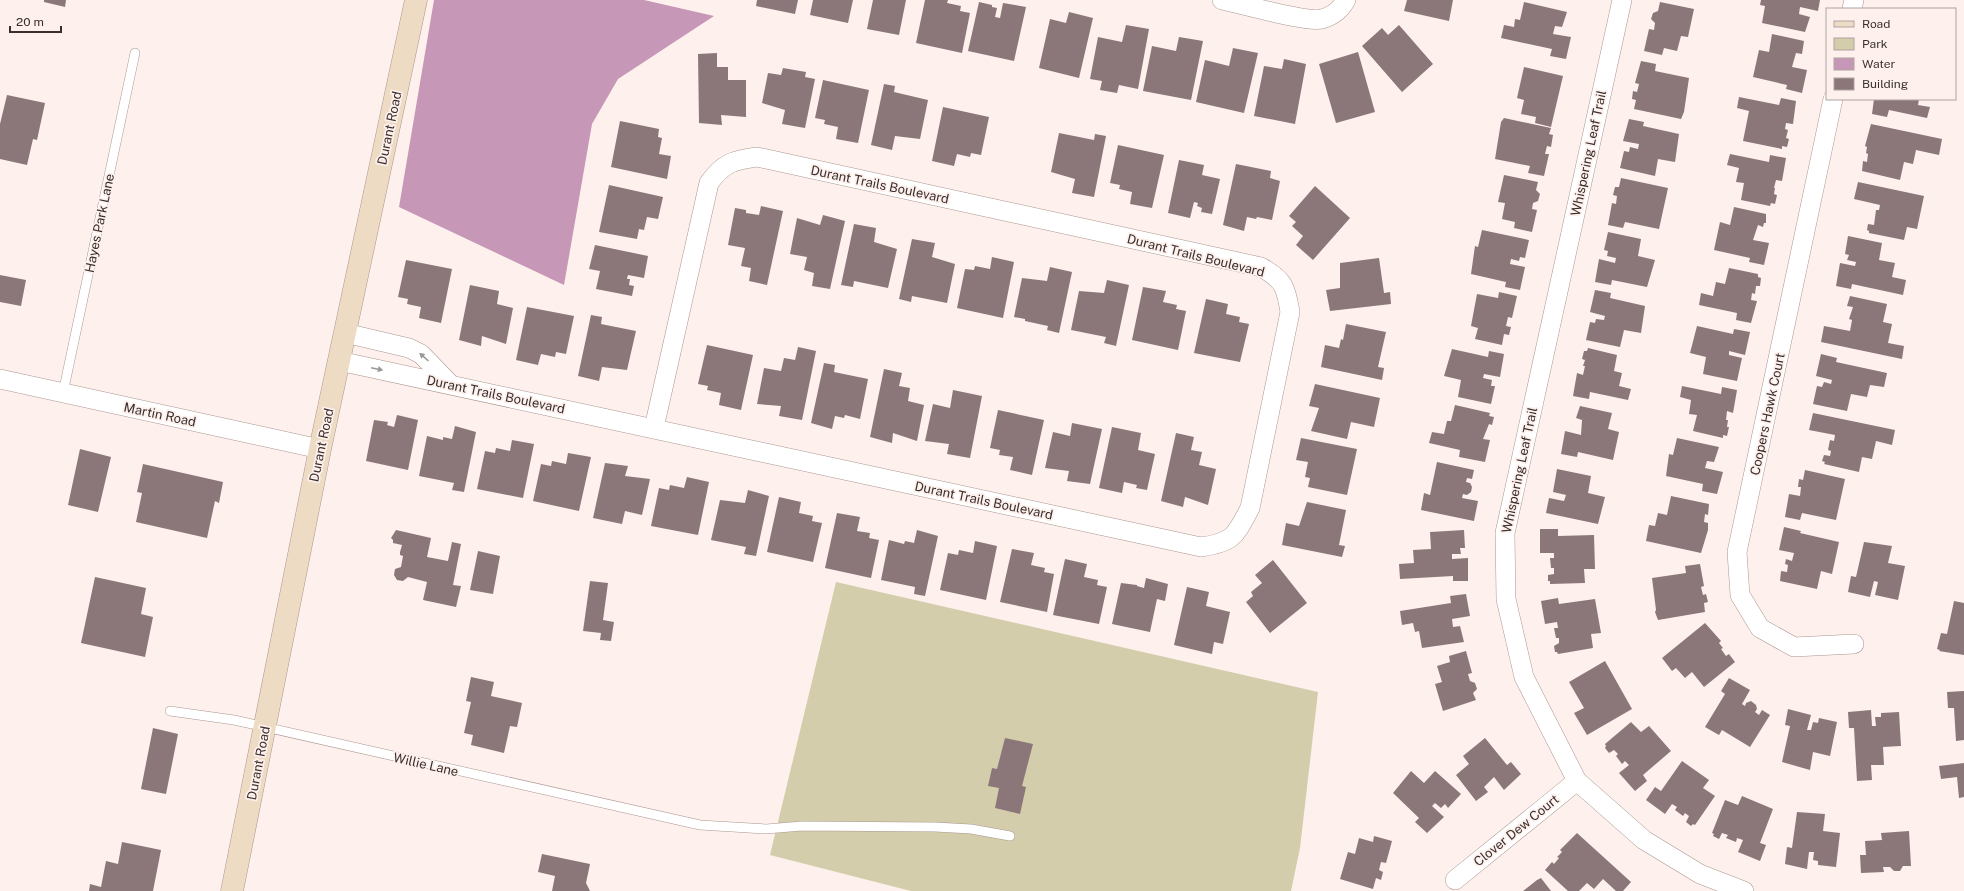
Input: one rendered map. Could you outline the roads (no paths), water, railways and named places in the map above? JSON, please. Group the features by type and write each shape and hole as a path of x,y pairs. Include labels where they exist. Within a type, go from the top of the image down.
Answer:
{"street":[{"name":"Durant Road","path":"232,891 320,449 416,0"},
{"path":"1222,0 1306,18 1321,19 1332,15 1346,0"},
{"name":"Whispering Leaf Trail","path":"1622,0 1505,533 1506,600 1524,677 1577,781 1644,840 1700,874 1744,891"},
{"name":"Coopers Hawk Court","path":"1833,100 1737,552 1740,595 1760,628 1794,647 1854,644"},
{"name":"Durant Trails Boulevard","path":"339,361 1201,547 1217,544 1236,534 1250,508 1290,312 1287,293 1277,276 1261,268 757,157 735,160 718,170 709,183 654,428"},
{"path":"345,333 409,348 421,354 452,385"},
{"name":"Martin Road","path":"0,379 320,449"},
{"name":"Clover Dew Court","path":"1455,880 1577,781"}],"lane":[{"name":"Hayes Park Lane","path":"63,393 135,53"},
{"name":"Willie Lane","path":"170,711 234,720 700,825 766,829 802,826 935,827 971,829 1010,836"}],"water":[{"path":"434,0 644,0 714,16 618,79 592,124 564,285 399,207"}]}
